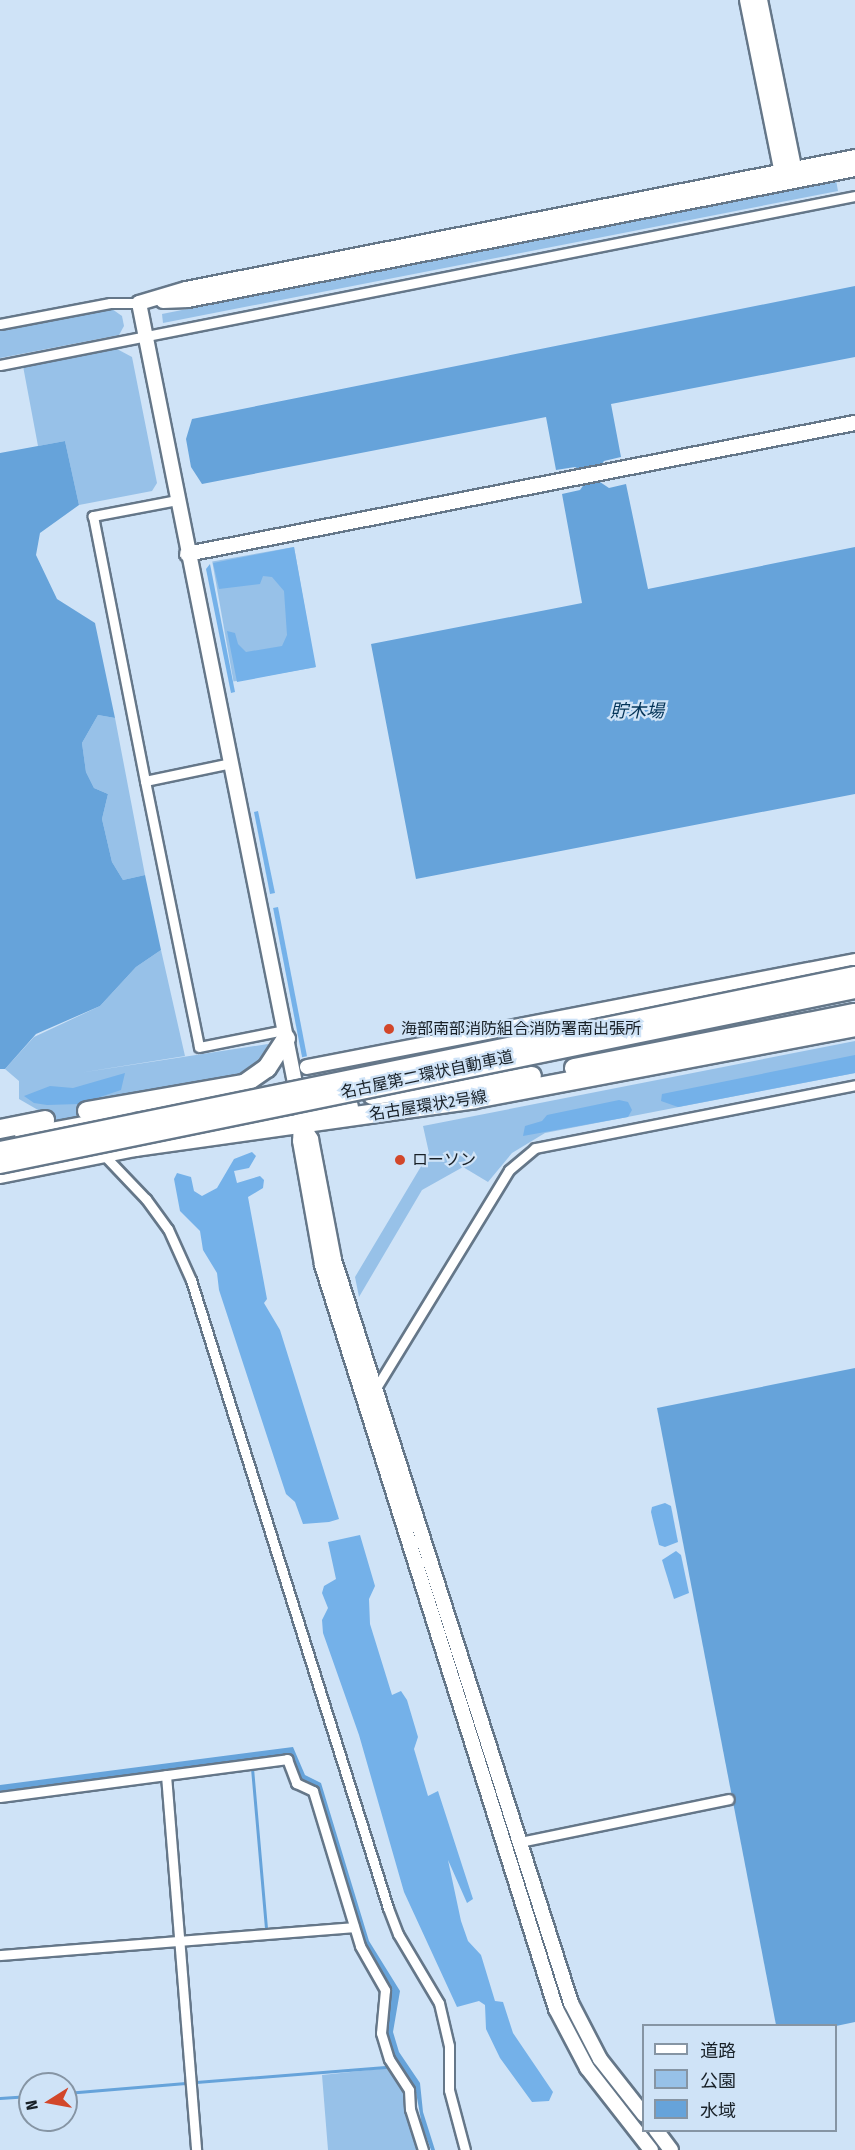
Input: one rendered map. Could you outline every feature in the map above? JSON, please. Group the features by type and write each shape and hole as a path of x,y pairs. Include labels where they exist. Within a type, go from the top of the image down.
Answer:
{"highway":[{"name":"名古屋第二環状自動車道","path":"0,1151 855,976"},
{"name":"名古屋第二環状自動車道","path":"0,1164 855,989"},
{"name":"名古屋環状2号線","path":"0,1143 118,1119 299,1103 512,1080 855,1013"},
{"name":"名古屋環状2号線","path":"0,1174 102,1153 437,1105 855,1027"},
{"path":"4,1125 244,1084 267,1068 285,1034"},
{"path":"299,1103 328,1109 403,1102 437,1105"},
{"path":"0,1159 131,1135 253,1120 287,1119 302,1125"}],"street":[{"path":"747,0 789,176"},
{"path":"760,0 789,176"},
{"path":"0,324 110,303 189,300 789,176 855,168"},
{"path":"0,365 855,196"},
{"path":"140,303 187,554 299,1103 302,1125 300,1141 325,1276 556,2009 587,2068 651,2150"},
{"path":"187,554 855,423"},
{"path":"177,500 93,516 145,781 199,1047 285,1034"},
{"path":"145,781 231,763"},
{"path":"307,1067 855,961"},
{"path":"376,1389 509,1170 535,1148 855,1085"},
{"path":"302,1125 310,1139 334,1260 571,2003 586,2037 642,2112"},
{"path":"102,1153 146,1199 168,1229 191,1280 388,1908 398,1934 439,2003 449,2046 449,2090 465,2150"},
{"path":"0,1797 287,1760 296,1783 313,1791 360,1946 386,1990 381,2033 389,2059 407,2083 423,2150"},
{"path":"166,1775 196,2150"},
{"path":"520,1842 729,1799"},
{"path":"0,1955 354,1927"},
{"path":"658,2132 671,2150"}],"green space":[{"path":"836,180 838,191 163,323 162,314"},
{"path":"112,309 122,316 124,326 119,335 0,358 0,331"},
{"path":"117,349 132,357 157,483 152,491 79,505 65,441 38,446 23,366"},
{"path":"294,547 315,667 233,682 212,561"},
{"path":"98,715 115,718 145,875 123,880 112,862 102,819 108,794 94,788 86,772 82,743"},
{"path":"161,950 185,1056 79,1073 268,1044 270,1053 262,1070 64,1125 19,1099 19,1081 5,1069 34,1037 100,1006 136,967"},
{"path":"855,1041 855,1073 545,1133 512,1153 488,1182 463,1167 422,1190 359,1297 355,1277 429,1153 423,1126"},
{"path":"389,2068 404,2086 405,2106 418,2150 328,2150 322,2075"}],"shaded area":[{"path":"294,547 316,667 237,682 227,631 235,633 238,644 246,652 282,646 287,635 284,591 272,577 263,576 260,584 219,589 213,563"},
{"path":"210,564 235,692 231,693 206,569"},
{"path":"258,811 275,893 270,894 254,812"},
{"path":"278,907 307,1056 302,1057 273,908"},
{"path":"855,1055 855,1073 678,1107 661,1101 662,1094"},
{"path":"125,1073 121,1090 79,1104 47,1105 34,1103 24,1096 50,1086 73,1088"},
{"path":"619,1100 628,1102 632,1110 628,1117 523,1136 525,1126 542,1121 547,1115"},
{"path":"252,1152 256,1156 249,1168 234,1171 237,1183 260,1176 264,1180 263,1188 248,1197 267,1299 264,1303 280,1330 339,1519 329,1522 303,1524 295,1502 286,1494 219,1290 217,1273 203,1250 200,1231 180,1211 174,1179 177,1173 191,1177 194,1191 202,1196 217,1188 234,1159"},
{"path":"665,1503 671,1506 678,1542 665,1547 659,1545 651,1512 652,1507"},
{"path":"360,1535 375,1586 369,1599 370,1624 392,1695 401,1691 407,1700 418,1737 414,1749 428,1796 438,1791 473,1899 467,1903 448,1860 461,1921 468,1941 481,1955 495,2001 503,2002 513,2033 553,2092 549,2101 532,2102 500,2058 486,2029 485,2005 479,2001 457,2007 404,1892 359,1735 323,1633 322,1620 328,1608 322,1593 324,1586 336,1579 328,1542"},
{"path":"676,1551 681,1555 689,1593 674,1599 662,1560"}],"water":[{"name":"貯木場","path":"855,286 855,357 611,404 621,457 604,461 598,470 600,482 609,488 626,484 648,589 855,547 855,794 416,879 371,644 582,603 562,494 580,490 585,483 582,471 575,467 556,470 546,417 202,484 191,467 186,439 192,419"},
{"path":"65,441 79,505 40,533 36,555 57,599 95,623 115,718 98,715 82,743 86,772 94,788 108,794 102,819 112,862 123,880 145,875 161,950 136,967 100,1006 36,1034 5,1069 0,1069 0,453"},
{"path":"855,1368 855,2022 837,2026 776,2024 657,1408"},
{"path":"293,1747 305,1775 321,1783 369,1941 400,1991 393,2032 399,2052 420,2083 423,2112 435,2150 431,2150 422,2125 415,2087 393,2054 387,2038 391,1992 361,1935 315,1787 299,1779 290,1755 0,1791 0,1785"}],"waterway":[{"path":"252,1768 266,1929"},
{"path":"196,2082 385,2067"},
{"path":"78,2092 186,2083"},
{"path":"0,2098 18,2097"}],"place":[{"name":"海部南部消防組合消防署南出張所","path":"389,1029"},
{"name":"ローソン","path":"400,1160"}]}
